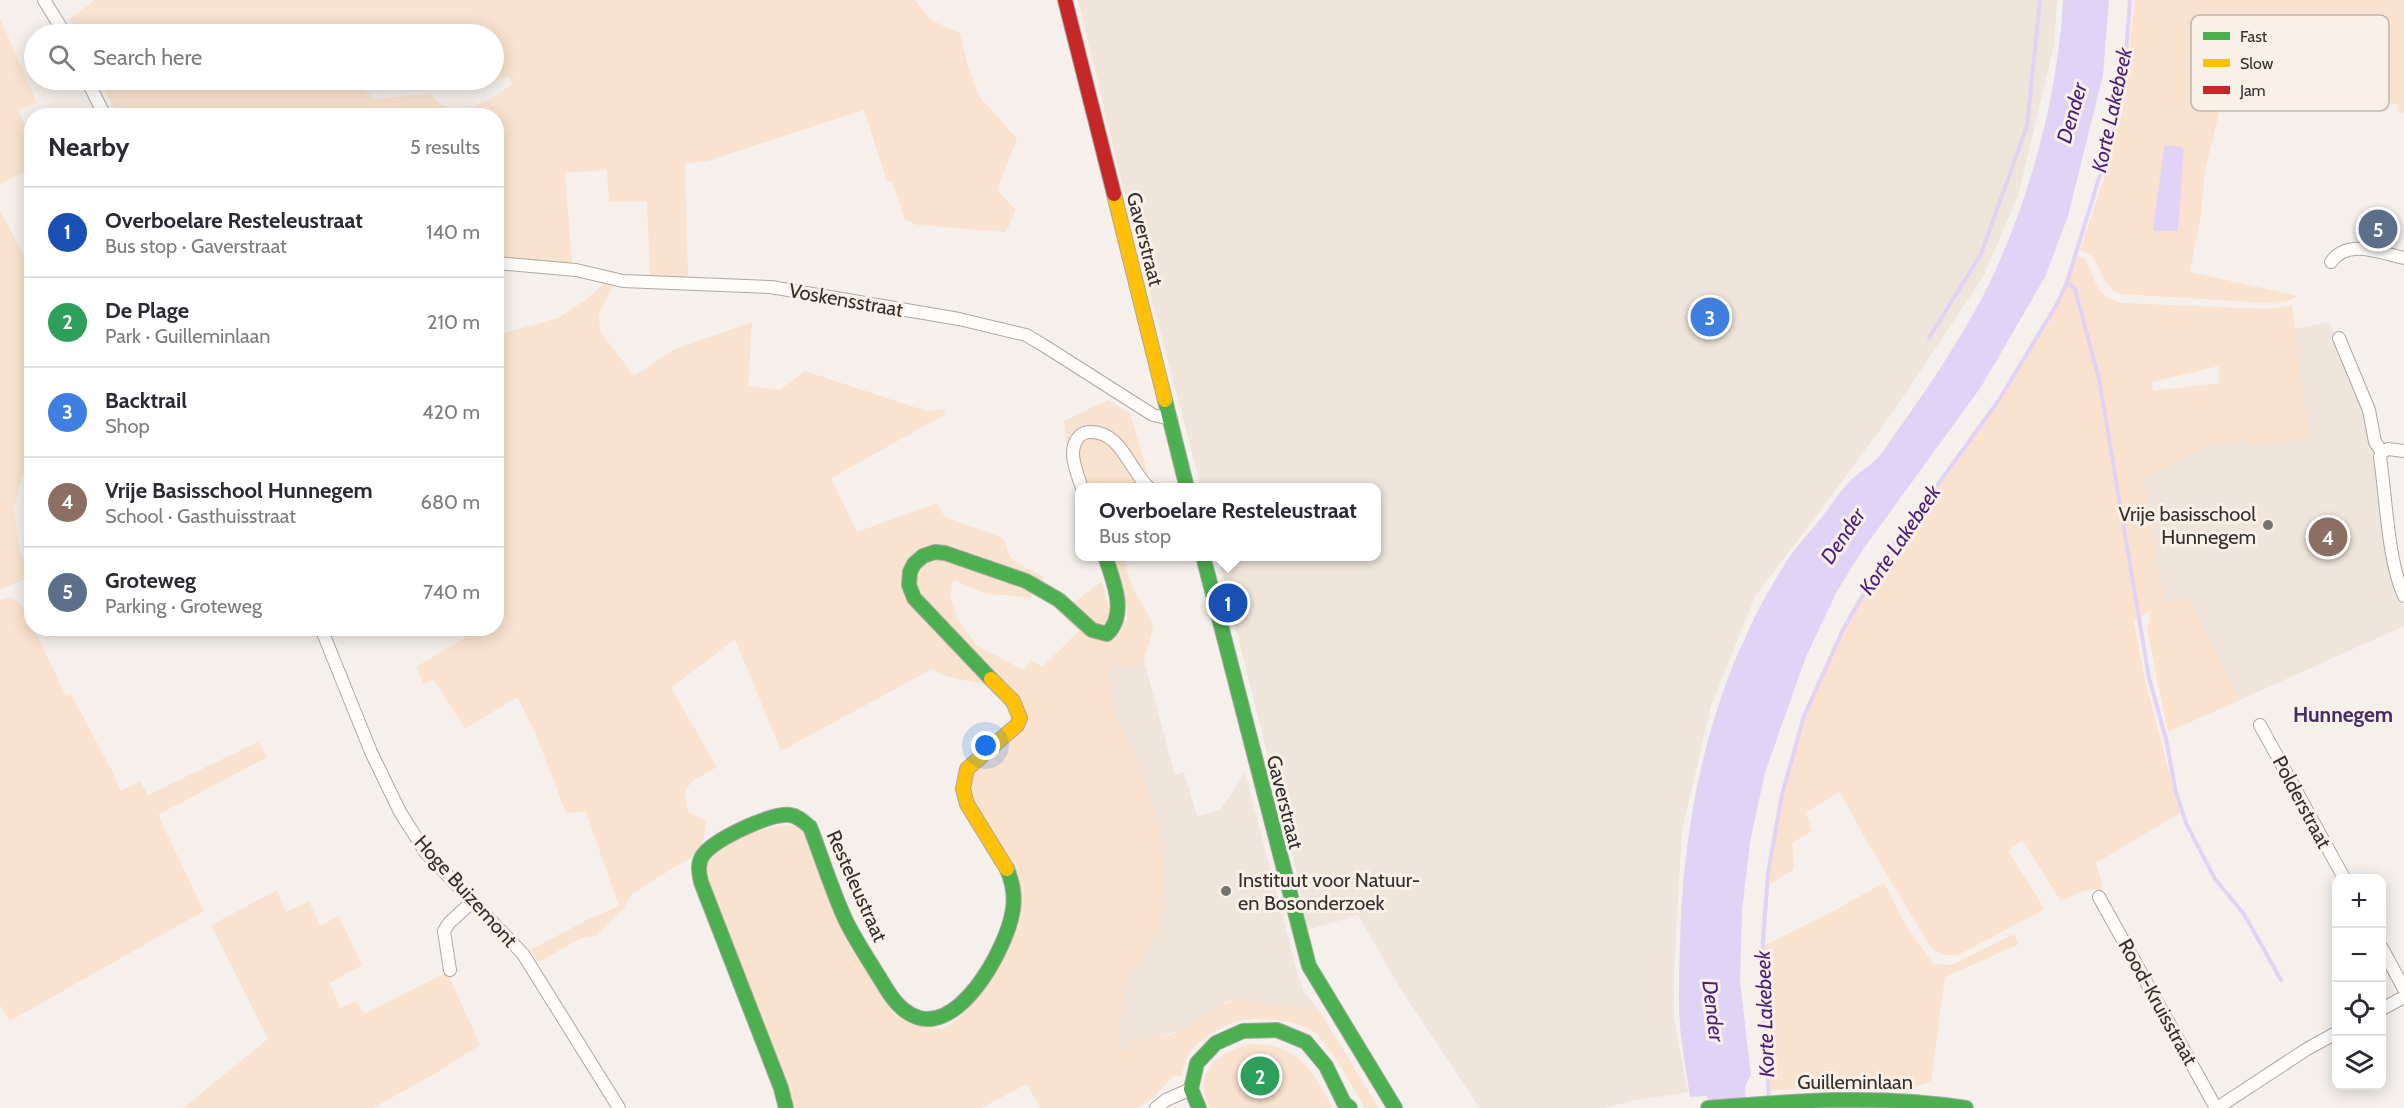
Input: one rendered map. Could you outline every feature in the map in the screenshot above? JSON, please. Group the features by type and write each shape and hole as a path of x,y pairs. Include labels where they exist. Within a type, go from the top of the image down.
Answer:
{"street":[{"path":"44,0 59,24"},
{"name":"Gaverstraat","path":"1065,0 1186,483"},
{"path":"92,90 101,108"},
{"path":"2331,262 2338,252 2352,248 2404,258"},
{"name":"Voskensstraat","path":"504,264 576,270 633,282 771,287 959,319 1007,330 1026,335 1153,415 1171,419"},
{"path":"2339,338 2369,410 2375,442 2382,452"},
{"path":"1080,483 1073,458 1073,448 1077,438 1084,433 1093,432 1102,434 1123,450 1143,483"},
{"path":"2404,451 2388,449 2382,452 2380,457 2394,562 2398,583 2404,596"},
{"name":"Resteleustraat","path":"786,1108 781,1088 701,882 698,864 703,855 728,837 781,815 793,815 802,820 810,827 847,922 885,988 900,1007 914,1017 927,1020 940,1018 951,1011 966,999 992,965 1010,922 1015,903 1015,887 1006,863 968,808 964,794 967,769 1017,724 1020,718 1013,701 916,602 909,588 908,579 917,559 927,553 938,552 972,562 1040,588 1060,600 1089,629 1099,634 1107,634 1116,623 1118,604 1106,561"},
{"name":"Gaverstraat","path":"1204,561 1309,966 1395,1108"},
{"name":"Hoge Buizemont","path":"324,636 371,752 400,812 426,853 523,954 620,1108"},
{"name":"Polderstraat","path":"2260,725 2341,874"},
{"name":"Rood-Kruisstraat","path":"2099,897 2217,1108"},
{"path":"450,970 444,931 449,923 472,902"},
{"path":"2386,955 2404,989"},
{"path":"2386,1007 2404,997"},
{"path":"1199,1108 1191,1089 1197,1063 1216,1043 1243,1031 1277,1030 1306,1042 1326,1066 1344,1103 1350,1108"},
{"path":"2217,1108 2307,1049 2332,1036"},
{"path":"1156,1108 1166,1100 1191,1089"},
{"name":"Guilleminlaan","path":"1708,1108 1838,1099 1934,1102 1966,1108"}],"shaded area":[{"path":"95,0 915,0 931,20 960,33 967,63 979,96 1017,139 997,190 1016,210 1006,232 918,225 905,220 892,181 887,182 864,110 707,161 685,163 688,277 650,278 647,202 609,202 607,170 565,173 572,264 504,258 504,108 460,108 488,100 512,84 509,77 504,77 504,24 72,24 70,19"},
{"path":"1078,0 2057,0 2054,46 2018,196 1983,277 1895,409 1755,596 1711,706 1682,831 1674,968 1674,1019 1688,1092 1603,1108 1480,1108 1400,988 1358,915 1307,930 1296,869 1219,561 1381,561 1381,483 1200,483 1134,232"},
{"path":"2135,0 2404,0 2404,113 2397,111 2398,105 2389,103 2389,15 2191,15 2191,111 2220,111 2205,171 2201,214 2190,272 2298,296 2290,300 2267,303 2121,294 2112,289 2106,283 2093,258 2080,250 2106,172 2123,102","holes":["2166,146 2182,147 2184,151 2178,231 2153,228 2164,149"]},
{"path":"0,18 24,73 24,90 31,90 37,103 18,110 24,123 24,172 0,184"},
{"path":"104,90 365,90 373,99 430,94 441,104 460,108 114,108"},
{"path":"0,210 24,256 24,471 14,508 19,548 24,563 24,580 0,589"},
{"path":"2077,256 2085,259 2101,292 2122,303 2267,309 2292,305 2309,439 2248,445 2247,439 2203,447 2143,478 2164,603 2188,598 2240,700 2168,732 2147,630 2151,610 2134,621 2145,680 2180,813 2096,863 2102,883 2102,893 2094,889 2080,892 2061,901 2022,840 2008,851 2045,909 1960,954 1944,954 1930,946 1867,842 1840,792 1806,812 1812,831 1792,843 1794,869 1767,886 1772,845 1780,803 1804,717 1839,635 1881,562 1952,468 2012,381 2048,320","holes":["2219,366 2219,383 2153,391 2152,382"]},
{"path":"604,284 613,287 599,312 600,331 634,376 673,350 752,322 748,386 780,390 805,371 926,411 943,409 946,414 831,478 857,532 937,503 945,517 1003,538 1013,560 1044,577 1030,599 985,593 953,580 950,598 958,619 976,645 1023,670 1031,660 1042,667 1079,631 1047,601 1076,601 1102,581 1112,620 1127,621 1127,608 1109,561 1124,561 1134,591 1151,619 1153,629 1144,660 1135,667 1126,667 1111,661 1108,677 1115,714 1145,780 1159,827 1164,864 1162,910 1158,930 1141,962 1130,973 1123,997 1118,1048 1132,1050 1135,1038 1154,1038 1174,1033 1217,1008 1239,1000 1319,1010 1379,1108 1365,1108 1331,1051 1317,1035 1291,1022 1256,1019 1232,1023 1200,1042 1189,1053 1181,1076 1173,1076 1154,1097 1138,1108 1040,1108 1027,1084 981,1108 790,1108 708,888 706,863 723,846 773,827 801,827 847,934 893,1013 919,1025 942,1029 958,1019 978,996 1022,897 968,802 976,766 1020,731 997,693 990,686 945,676 932,669 781,751 735,639 671,688 717,767 691,782 685,792 688,812 706,820 704,838 699,850 633,893 623,909 596,936 581,938 539,962 530,950 619,906 586,812 566,813 535,732 517,697 465,729 434,680 423,684 416,667 467,636 504,636 504,333 558,318"},
{"name":"Vrije basisschool Hunnegem","path":"2329,322 2364,412 2373,447 2389,563 2393,585 2404,608 2404,626 2240,700 2188,598 2164,604 2143,478 2203,447 2247,439 2248,445 2309,439 2295,329"},
{"path":"1108,400 1130,413 1149,483 1083,483 1079,470 1067,452 1064,421"},
{"path":"11,597 24,609 24,636 37,636 66,696 71,694 121,791 140,781 148,795 258,742 267,757 158,815 204,911 10,1021 0,1005 0,600"},
{"path":"1144,660 1175,775 1184,772 1197,816 1220,810 1245,773 1298,975 1304,992 1319,1010 1239,1000 1226,1002 1182,1030 1146,1040 1135,1039 1133,1050 1118,1048 1123,997 1130,973 1141,962 1164,864 1159,827 1145,780 1115,714 1108,677 1110,661 1135,667"},
{"path":"1884,883 1904,922 1933,964 1952,965 2014,934 2019,944 1945,977 1931,1082 1915,1087 1769,1090 1762,1000 1763,946"},
{"path":"277,890 286,912 309,901 320,926 339,916 362,965 330,983 340,1008 357,1001 364,1014 447,972 480,1045 431,1076 373,1108 183,1108 268,1039 211,925"},
{"path":"1251,1044 1268,1045 1293,1054 1311,1071 1333,1108 1209,1108 1204,1092 1204,1080 1212,1064 1226,1053"}],"water":[{"name":"Dender","path":"2063,0 2109,0 2103,75 2068,216 2045,277 1981,387 1864,548 1837,591 1805,659 1765,773 1750,842 1742,911 1740,982 1751,1075 1745,1086 1747,1108 1708,1108 1707,1096 1690,1097 1680,1026 1679,968 1687,846 1695,795 1721,697 1762,603 1788,559 1840,492 1883,451 1949,354 1984,294 2014,225 2038,151 2055,75"},
{"path":"2166,145 2182,147 2184,151 2178,231 2155,231 2153,228"}],"waterway":[{"path":"1929,338 1981,254 2027,126 2040,0"},
{"name":"Korte Lakebeek","path":"1769,1099 1761,968 1768,872 1782,795 1804,716 1843,630 1881,563 1999,400 2057,304 2067,282 2107,152 2126,53 2130,0"},
{"path":"2067,282 2075,289 2099,379 2149,678 2166,739 2176,792 2186,823 2215,879 2244,914 2281,980"}],"traffic: fast":[{"path":"1165,400 1186,483"},
{"path":"991,679 914,598 909,585 910,572 914,564 923,556 935,552 945,553 1026,581 1059,600 1092,630 1107,634 1117,617 1118,607 1115,586 1107,561"},
{"path":"1204,561 1309,966 1395,1108"},
{"path":"786,1108 781,1088 701,882 699,865 703,855 731,835 770,818 790,815 801,820 810,827 846,921 886,988 893,999 907,1012 925,1019 943,1016 960,1004 990,967 1009,926 1013,909 1013,889 1007,869"},
{"path":"1199,1108 1191,1089 1197,1063 1216,1043 1243,1031 1277,1030 1306,1042 1326,1066 1344,1103 1350,1108"},
{"path":"1708,1108 1837,1100 1902,1101 1966,1108"}],"traffic: slow":[{"path":"1114,194 1165,400"},
{"path":"991,679 1013,701 1020,718 1017,725 967,769 963,789 967,804 1007,869"}],"traffic: jam":[{"path":"1065,0 1114,194"}],"place":[{"name":"Groteweg","path":"2378,229"},
{"name":"Backtrail","path":"1710,317"},
{"name":"Vrije basisschool Hunnegem","path":"2268,525"},
{"name":"Vrije Basisschool Hunnegem","path":"2328,537"},
{"name":"Overboelare Resteleustraat","path":"1228,603"},
{"name":"Instituut voor Natuur- en Bosonderzoek","path":"1226,891"},
{"name":"De Plage","path":"1260,1076"}],"district":[{"name":"Hunnegem","path":"2343,715"}]}
